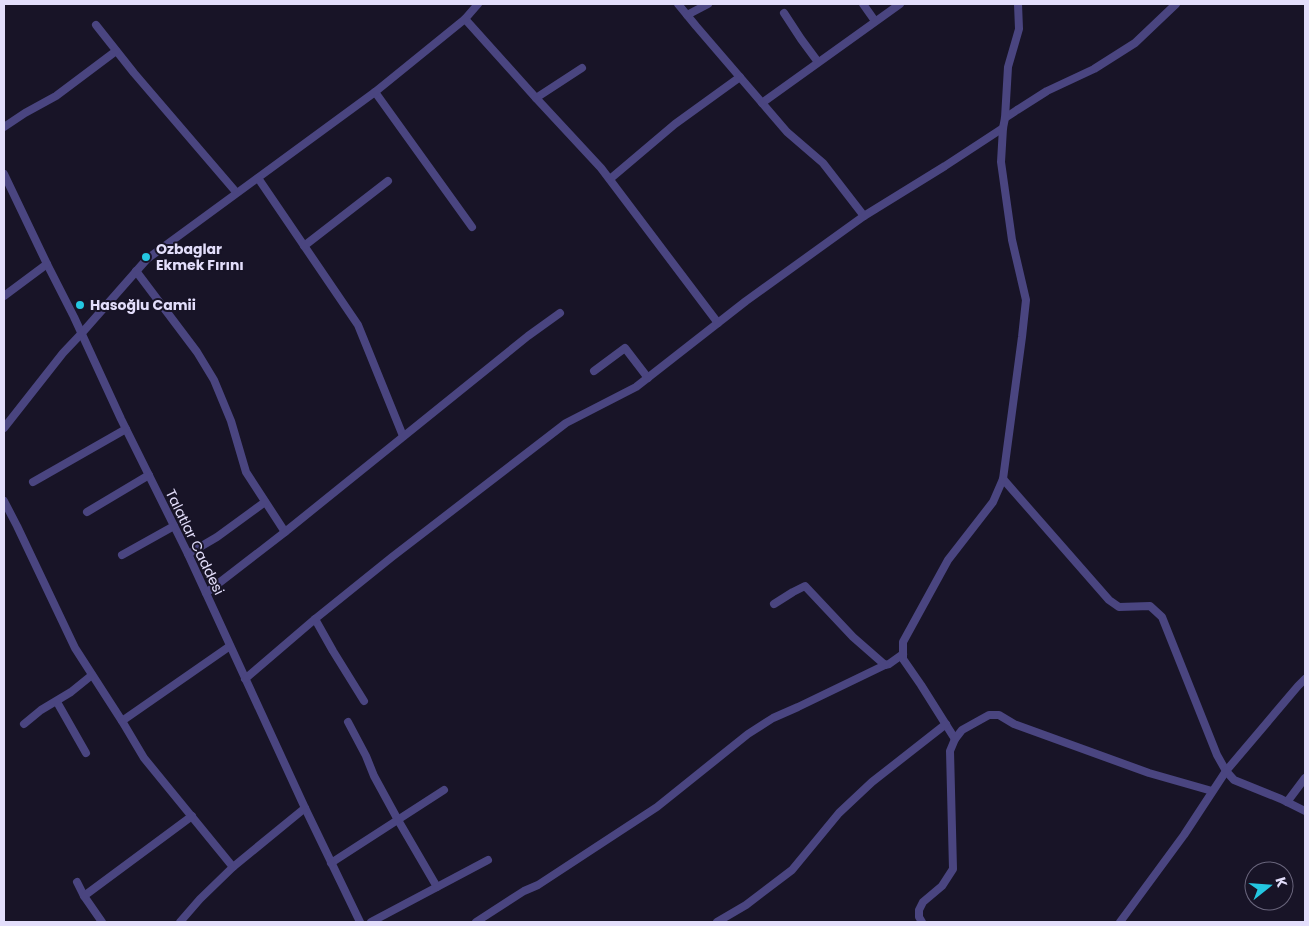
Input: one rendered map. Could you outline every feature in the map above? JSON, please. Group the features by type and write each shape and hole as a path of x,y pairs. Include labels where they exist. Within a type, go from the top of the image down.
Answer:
{"street":[{"path":"4,428 63,353 147,258 375,92 465,19 478,4"},
{"path":"678,4 787,132 823,163 864,216"},
{"path":"687,15 708,4"},
{"path":"863,4 875,21"},
{"path":"762,103 900,4"},
{"path":"955,739 903,659 903,642 948,560 993,502 1003,479 1026,300 1012,240 1001,162 1008,67 1019,29 1018,4"},
{"path":"1005,118 1047,92 1094,69 1135,43 1176,4"},
{"path":"784,13 818,62"},
{"path":"465,19 601,168 718,323"},
{"path":"96,25 236,192"},
{"path":"4,128 25,113 56,96 116,50"},
{"path":"536,98 582,68"},
{"path":"610,179 675,124 740,77"},
{"path":"375,92 472,226"},
{"path":"245,679 392,557 566,423 636,387 746,301 864,216 1003,128"},
{"name":"Talatlar Caddesi","path":"4,174 6,183 74,318 188,554 305,808 360,922"},
{"path":"258,178 358,325 403,436"},
{"path":"304,246 388,181"},
{"path":"4,296 47,264"},
{"path":"136,271 197,352 214,380 231,421 246,472 284,532"},
{"path":"206,592 284,532 528,336 560,314"},
{"path":"594,371 625,348 648,378"},
{"path":"33,482 126,429"},
{"path":"87,512 149,475"},
{"path":"1003,479 1109,600 1119,607 1150,606 1162,617 1217,755 1226,771 1234,780 1305,811"},
{"path":"4,501 75,648 144,758 233,867"},
{"path":"188,554 217,538 265,502"},
{"path":"122,555 174,526"},
{"path":"774,604 805,586 853,637 885,665"},
{"path":"315,619 332,651 364,701"},
{"path":"122,721 230,646"},
{"path":"476,922 524,891 538,885 657,807 748,734 773,718 889,664 903,654"},
{"path":"24,724 92,675"},
{"path":"1120,922 1184,835 1226,771 1305,679"},
{"path":"57,702 86,754"},
{"path":"922,922 919,917 923,902 942,886 953,869 950,751 955,739 962,730 989,715 999,714 1014,724 1149,773 1212,791"},
{"path":"348,722 374,776 437,887"},
{"path":"717,922 746,905 792,870 839,813 872,782 946,724"},
{"path":"1287,802 1305,778"},
{"path":"331,863 444,790"},
{"path":"180,922 200,899 233,867 305,808"},
{"path":"84,896 192,816"},
{"path":"371,922 488,860"},
{"path":"78,882 84,896 102,922"}],"place":[{"name":"Ozbaglar Ekmek Fırını","path":"146,257"},
{"name":"Hasoğlu Camii","path":"80,305"}]}
